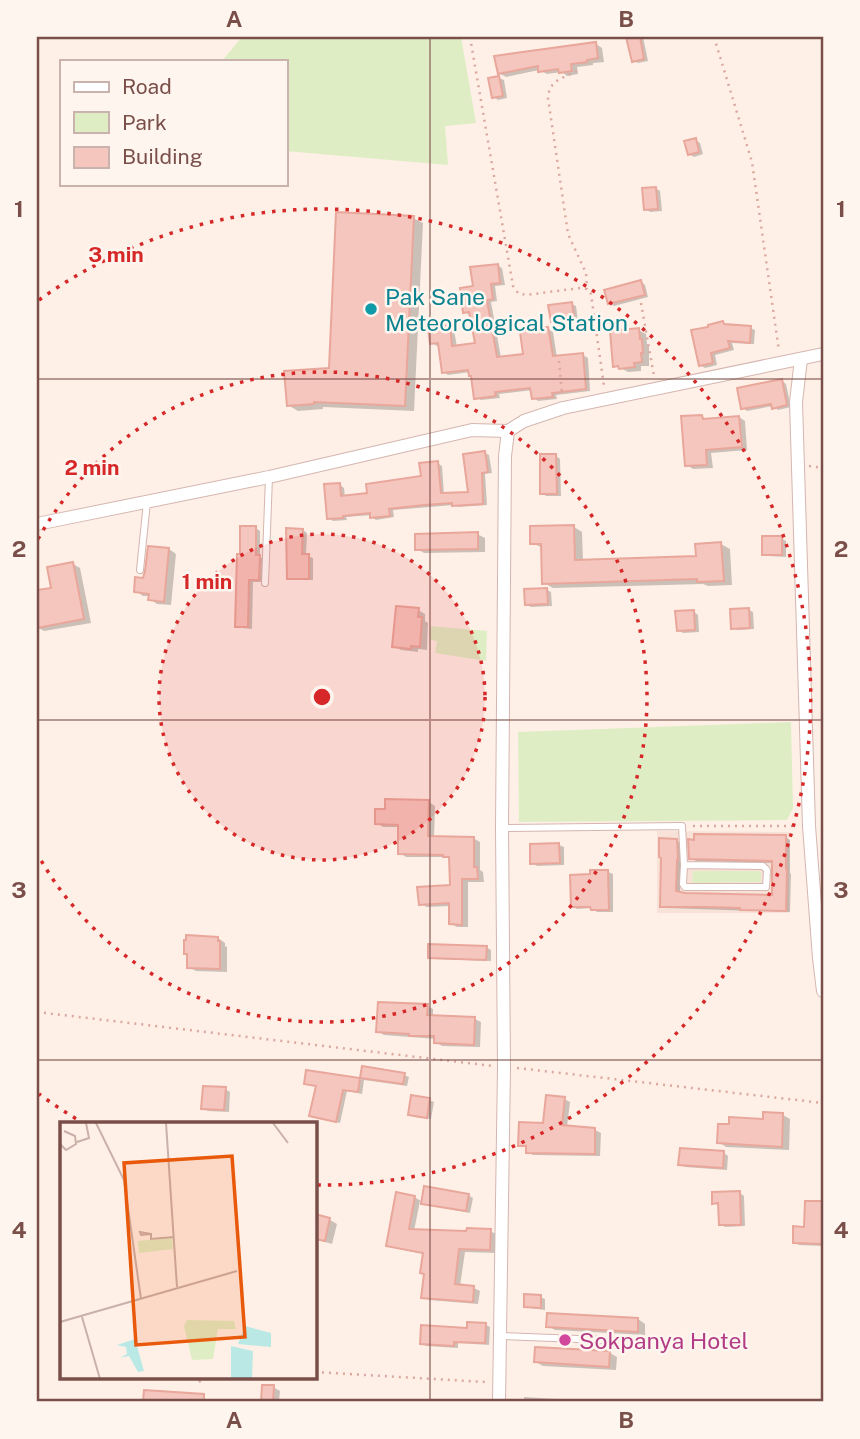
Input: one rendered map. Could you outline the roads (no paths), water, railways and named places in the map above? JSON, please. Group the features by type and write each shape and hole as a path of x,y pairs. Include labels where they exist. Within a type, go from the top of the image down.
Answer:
{"street":[{"path":"37,524 269,477 472,430 508,430 524,421 563,408 823,354"},
{"path":"801,359 796,402 809,826 823,991"},
{"path":"499,1402 504,1067 502,828 505,456 508,430"}],"lane":[{"path":"265,583 269,477"},
{"path":"140,570 147,502"},
{"path":"502,828 682,826 685,887 766,887 767,870 763,866 684,865"},
{"path":"499,1336 604,1340"}],"place":[{"name":"Pak Sane Meteorological Station","path":"371,309"},
{"name":"Sokpanya Hotel","path":"565,1340"}]}
